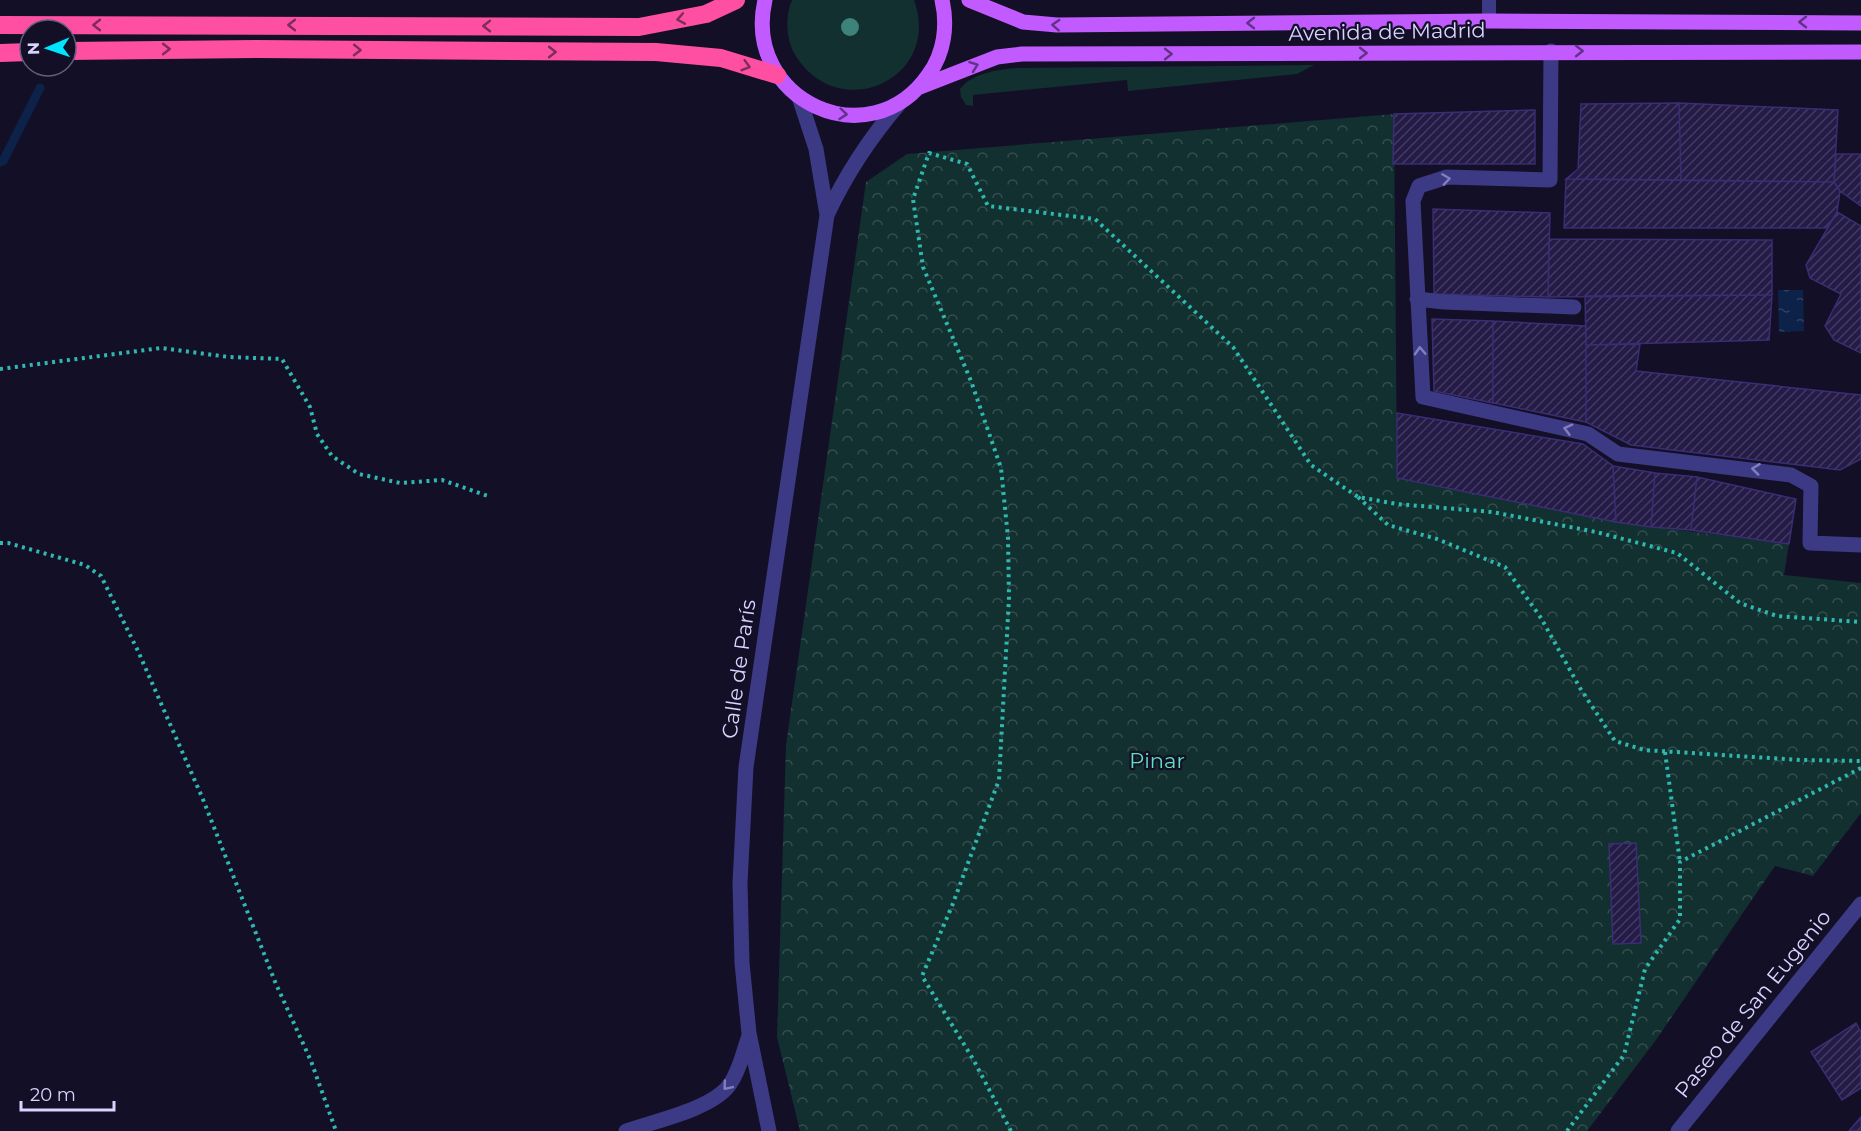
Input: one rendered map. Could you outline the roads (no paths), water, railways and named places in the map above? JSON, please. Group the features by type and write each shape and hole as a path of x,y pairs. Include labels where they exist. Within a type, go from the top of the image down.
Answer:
{"highway":[{"path":"0,26 639,27 706,14 736,0"},
{"path":"78,51 257,49 656,52 721,58 777,75"},
{"path":"0,53 18,52"}],"main road":[{"name":"Avenida de Madrid","path":"765,0 762,27 766,52 777,75 798,98 816,108 837,114 858,116 879,112 898,104 920,87 997,57 1022,54 1861,52"},
{"name":"Avenida de Madrid","path":"920,87 937,62 945,33 942,0"},
{"name":"Avenida de Madrid","path":"969,0 1023,22 1057,26 1489,21 1861,22"}],"street":[{"path":"1551,51 1550,180 1447,177 1419,186 1413,201 1423,397 1588,434 1618,454 1791,475 1811,486 1810,543 1861,545"},
{"name":"Calle de París","path":"798,98 816,149 827,215"},
{"name":"Calle de París","path":"769,1131 749,1033 742,963 740,882 746,767 827,215 845,177 866,145 898,104"},
{"path":"1417,299 1574,307"},
{"name":"Paseo de San Eugenio","path":"1678,1131 1861,904"},
{"path":"626,1131 680,1113 720,1094 736,1074 749,1033"}],"lane":[{"path":"1489,0 1489,21"}],"water":[{"path":"1778,290 1803,290 1804,331 1779,332"}],"waterway":[{"path":"0,162 3,161 40,88"}],"park label":[{"name":"Pinar","path":"1157,761"}]}
